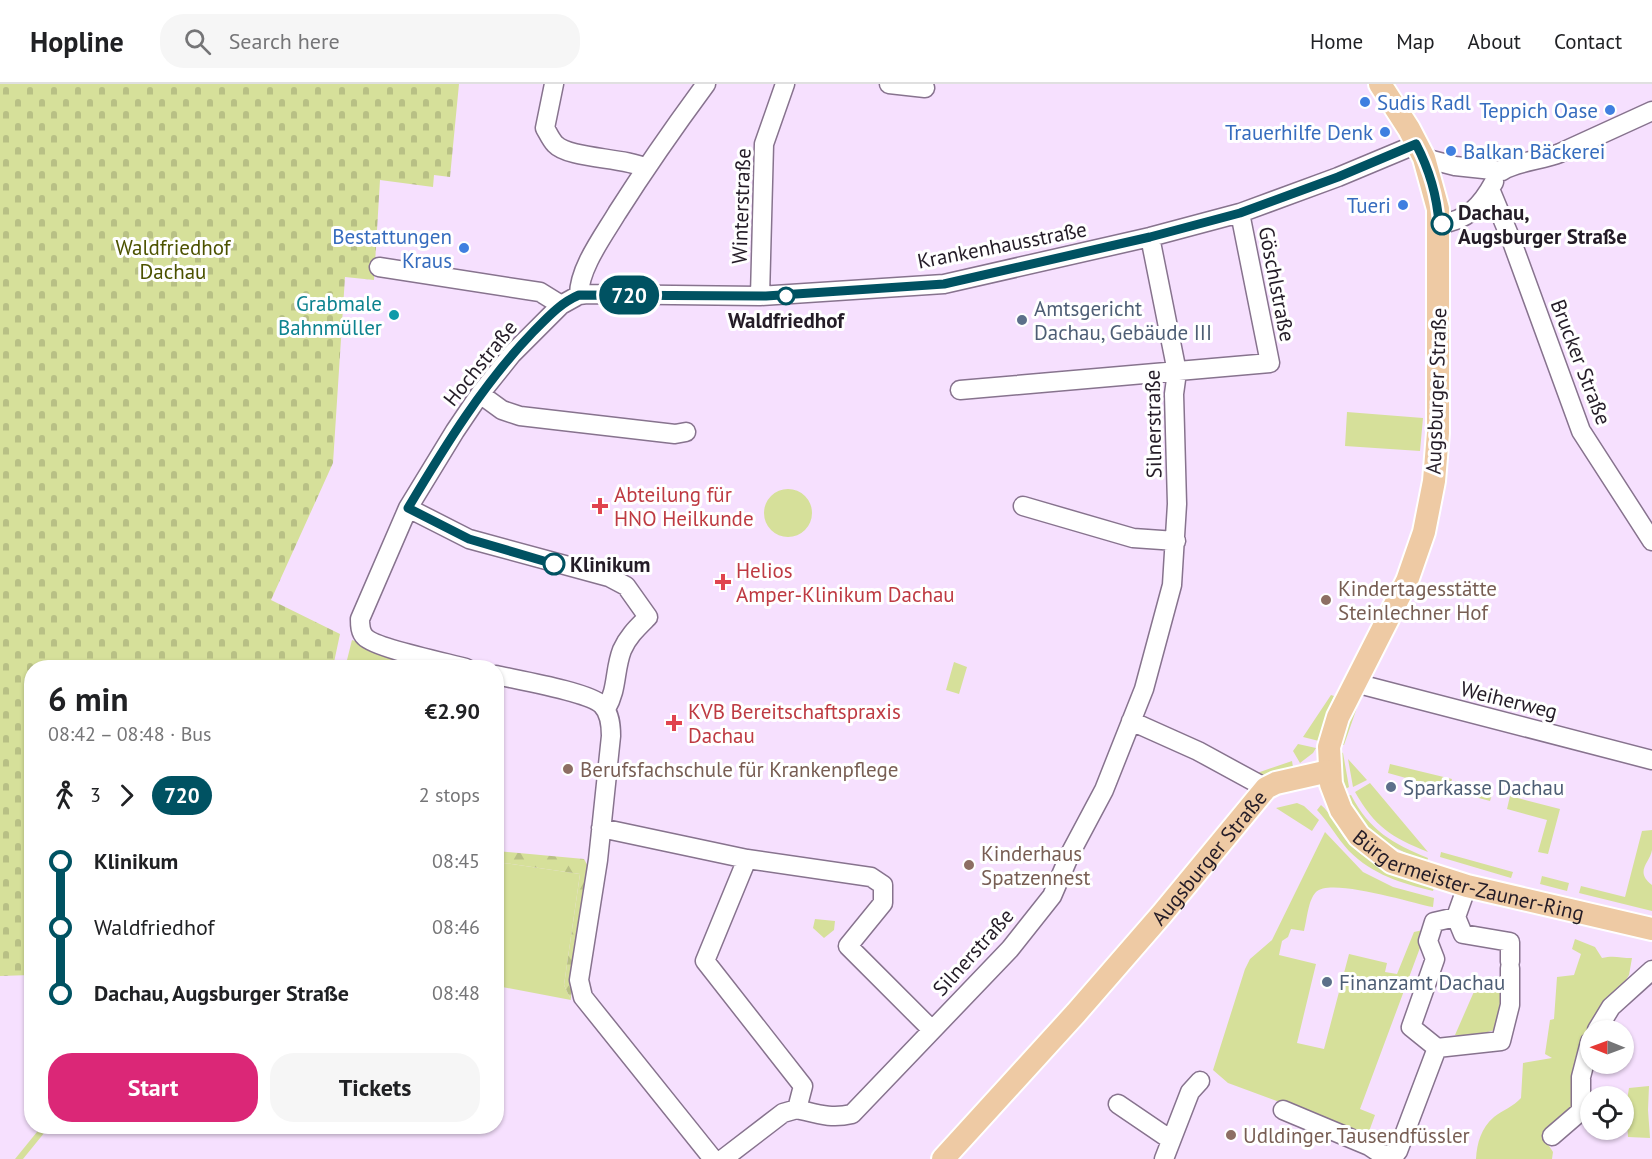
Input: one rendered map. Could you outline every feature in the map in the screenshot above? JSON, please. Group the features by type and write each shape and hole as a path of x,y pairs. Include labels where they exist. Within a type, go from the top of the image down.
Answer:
{"main road":[{"name":"Augsburger Straße","path":"943,1159 1076,1013 1266,788 1275,783 1329,771 1331,740 1338,717 1407,581 1427,520 1434,481 1438,433 1439,224 1435,194 1420,151 1381,84"},
{"name":"Bürgermeister-Zauner-Ring","path":"1329,771 1331,784 1341,810 1359,836 1392,862 1467,886 1652,929"}],"street":[{"path":"555,84 545,128 555,146 570,152 636,163 646,168"},
{"path":"579,295 585,268 646,168 706,84"},
{"name":"Winterstraße","path":"760,296 764,144 785,84"},
{"path":"889,84 925,88"},
{"path":"1439,224 1453,221 1477,208 1502,171 1508,167 1546,159 1652,111"},
{"path":"1420,151 1455,166 1502,171"},
{"name":"Krankenhausstraße","path":"579,295 760,296 944,284 1150,237 1240,213 1327,181 1420,151"},
{"name":"Brucker Straße","path":"1490,189 1512,242 1581,431 1652,541"},
{"name":"Göschlstraße","path":"1177,372 1270,363 1240,213"},
{"name":"Silnerstraße","path":"797,1109 829,1117 852,1114 1010,949 1052,896 1071,852 1104,790 1144,689 1172,585 1176,541 1174,394 1177,372 1150,237"},
{"path":"379,267 540,292 561,305"},
{"name":"Hochstraße","path":"434,660 368,640 362,632 360,619 408,508 480,394 512,354 561,305 579,295"},
{"path":"960,390 1177,372"},
{"path":"480,394 502,410 520,416 675,434 686,432"},
{"path":"1023,506 1133,538 1176,541"},
{"path":"408,508 469,539 609,577 626,586 648,617 630,635 622,651 613,697 606,709"},
{"path":"504,677 587,696 606,709 612,736 602,828 579,980 583,997 713,1159"},
{"name":"Weiherweg","path":"1355,683 1652,760"},
{"path":"1131,721 1198,751 1266,788"},
{"path":"602,828 747,859 871,877 883,885 883,903 848,946 932,1030"},
{"path":"723,1159 783,1113 797,1109 803,1086 705,961 747,859"},
{"path":"1456,917 1434,922 1428,941 1435,958 1411,1027 1437,1048 1501,1041 1510,1005 1510,942 1463,933 1456,917 1467,886"},
{"path":"1603,1020 1611,1007 1652,970"},
{"path":"1283,1110 1369,1146 1381,1154 1394,1156 1398,1151 1437,1048"},
{"path":"1552,1137 1581,1111 1582,1074"},
{"path":"1164,1159 1190,1092 1200,1081"},
{"path":"1118,1104 1171,1140"}],"green space":[{"name":"Waldfriedhof Dachau","path":"0,84 459,84 450,177 434,175 433,187 380,180 374,280 345,277 333,463 271,600 340,634 334,660 24,660 24,975 0,976"},
{"path":"1347,412 1423,418 1420,451 1345,446"},
{"path":"788,489 805,496 812,513 805,530 788,537 771,530 764,513 771,496"},
{"path":"352,640 409,660 347,660"},
{"path":"954,662 967,667 959,694 946,690"},
{"path":"1331,695 1334,696 1319,741 1303,737"},
{"path":"1361,696 1344,745 1341,745 1355,705"},
{"path":"1298,744 1316,748 1300,763 1293,751"},
{"path":"1341,752 1349,787 1344,790"},
{"path":"1348,759 1367,780 1353,787"},
{"path":"1292,761 1293,767 1273,774 1265,780 1257,773"},
{"path":"1390,764 1452,779 1449,790 1388,773"},
{"path":"1455,781 1493,791 1490,801 1453,791"},
{"path":"1370,783 1428,852 1394,836 1370,814 1355,792"},
{"path":"1351,795 1374,827 1403,847 1428,858 1427,862 1391,845 1369,829 1353,809 1347,796"},
{"path":"1510,796 1560,809 1548,854 1538,852 1547,820 1507,809"},
{"path":"1297,803 1304,806 1319,820 1312,831 1276,808"},
{"path":"1321,805 1331,816 1345,839 1364,856 1386,869 1434,887 1433,891 1388,877 1358,859 1317,810"},
{"path":"1652,830 1652,850 1644,867 1644,875 1652,885 1652,911 1579,893 1581,886 1625,897 1642,831"},
{"path":"1325,832 1363,872 1393,887 1434,898 1433,907 1354,889 1324,888 1316,892 1311,900 1304,931 1291,929 1288,937 1282,941 1279,955 1316,964 1297,1043 1324,1049 1349,954 1387,963 1385,972 1397,974 1414,932 1427,929 1360,1109 1375,1115 1367,1137 1352,1129 1228,1083 1213,1070 1245,969 1250,959 1272,940"},
{"path":"504,852 584,859 590,870 572,972 571,1000 564,985 580,874 504,863"},
{"path":"1441,852 1513,872 1511,878 1440,857"},
{"path":"504,863 580,874 564,985 571,1000 504,987"},
{"path":"1542,876 1569,883 1567,891 1540,884"},
{"path":"815,919 835,921 834,930 824,938 813,928"},
{"path":"1575,939 1595,947 1602,958 1632,958 1629,975 1615,997 1600,1013 1598,1020 1580,1020 1580,1074 1585,1074 1582,1086 1580,1086 1577,1108 1546,1141 1553,1152 1552,1159 1476,1159 1479,1142 1486,1126 1494,1117 1521,1098 1523,1063 1552,1058 1545,1054 1550,1020 1554,1019 1557,977 1574,975 1581,954 1572,949"},
{"path":"1476,987 1503,988 1499,1029 1468,1037 1455,1035"},
{"path":"1649,1086 1650,1138 1634,1137 1634,1088"},
{"path":"35,1134 43,1134 23,1159 15,1159"}],"bus line":[{"name":"720","path":"554,564 469,539 408,508 480,394 512,354 561,305 579,295 786,296 944,284 1150,237 1240,213 1338,177 1416,144 1429,173 1438,209 1439,224 1442,224"}],"place":[{"name":"Sudis Radl","path":"1365,102"},
{"name":"Teppich Oase","path":"1610,110"},
{"name":"Trauerhilfe Denk","path":"1385,132"},
{"name":"Balkan Bäckerei","path":"1451,151"},
{"name":"Tueri","path":"1403,205"},
{"name":"Dachau, Augsburger Straße","path":"1442,224"},
{"name":"Bestattungen Kraus","path":"464,248"},
{"name":"Waldfriedhof","path":"786,296"},
{"name":"Grabmale Bahnmüller","path":"394,315"},
{"name":"Amtsgericht Dachau, Gebäude III","path":"1022,320"},
{"name":"Abteilung für HNO Heilkunde","path":"600,506"},
{"name":"Klinikum","path":"554,564"},
{"name":"Helios Amper-Klinikum Dachau","path":"723,582"},
{"name":"Kindertagesstätte Steinlechner Hof","path":"1326,600"},
{"name":"KVB Bereitschaftspraxis Dachau","path":"674,723"},
{"name":"Berufsfachschule für Krankenpflege","path":"568,769"},
{"name":"Sparkasse Dachau","path":"1391,787"},
{"name":"Kinderhaus Spatzennest","path":"969,865"},
{"name":"Finanzamt Dachau","path":"1327,982"},
{"name":"Udldinger Tausendfüssler","path":"1231,1135"}]}
